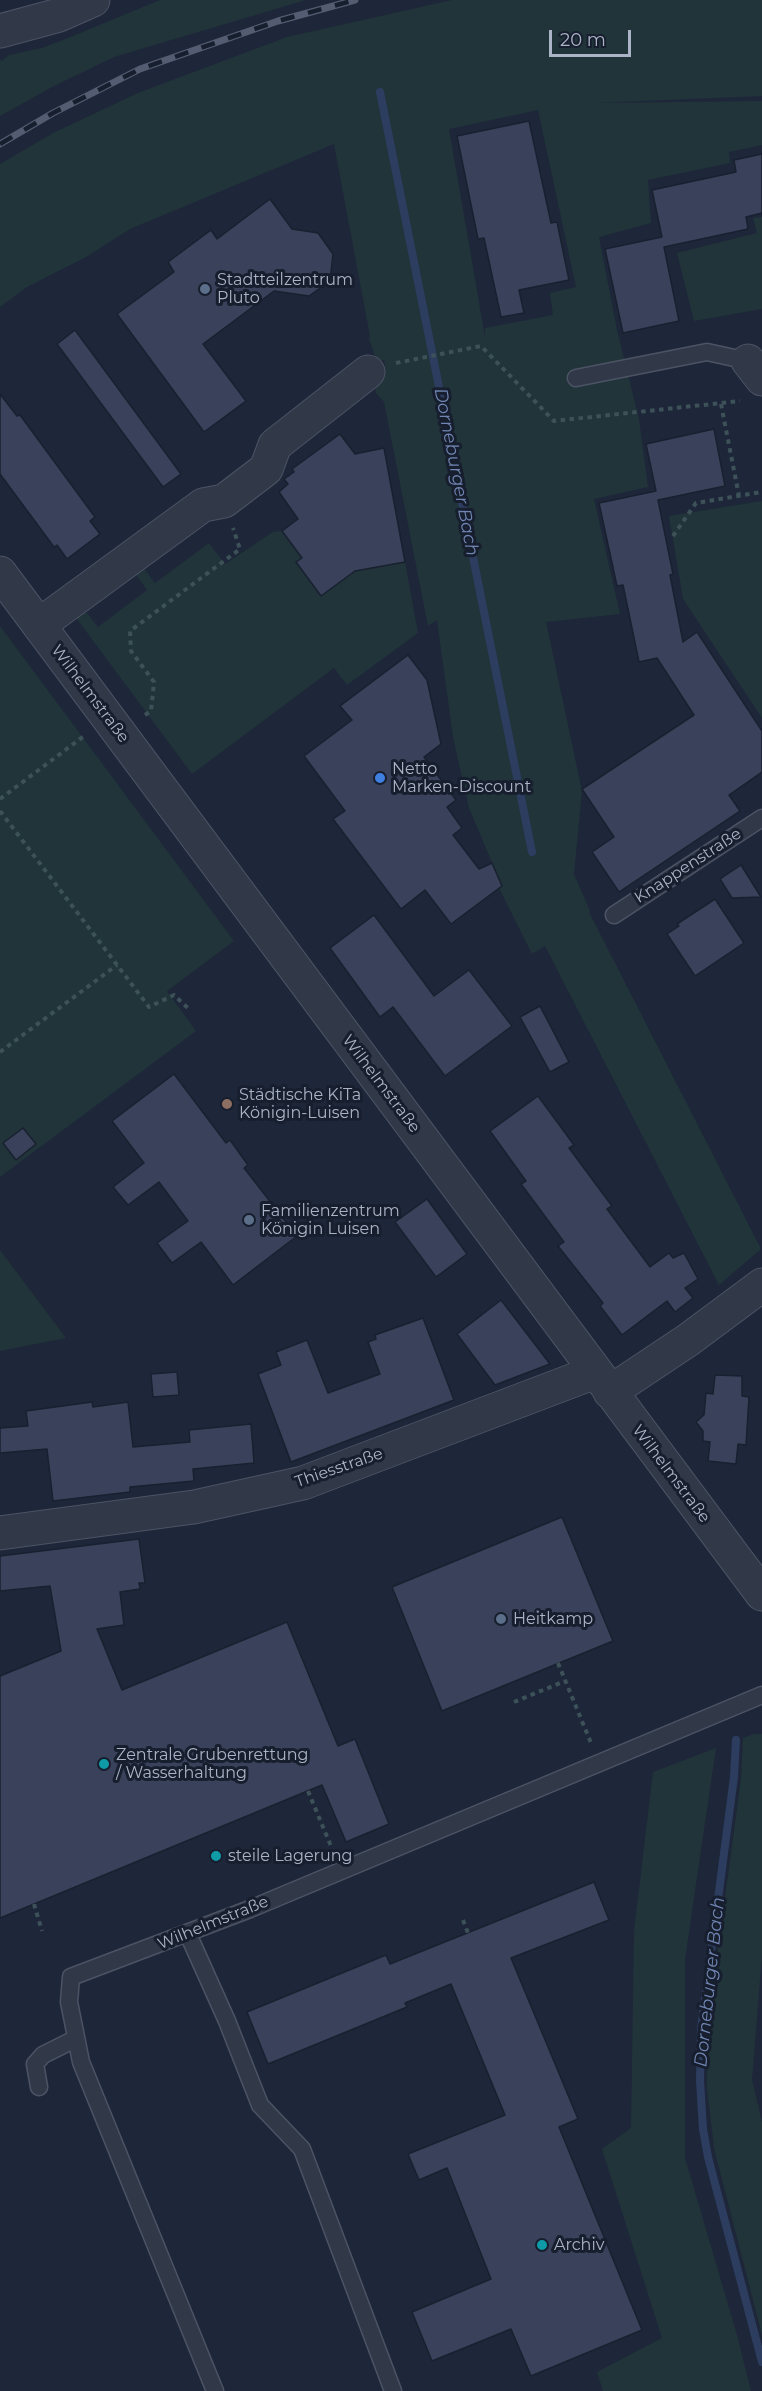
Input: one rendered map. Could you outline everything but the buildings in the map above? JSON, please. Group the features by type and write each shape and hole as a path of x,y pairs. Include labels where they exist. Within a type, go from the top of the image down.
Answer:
{"street":[{"path":"0,31 59,15 93,0"},
{"path":"39,625 203,505 224,501 266,469 275,445 377,369"},
{"name":"Wilhelmstraße","path":"0,573 762,1594"},
{"name":"Thiesstraße","path":"0,1533 194,1507 303,1483 603,1382 760,1289"}],"lane":[{"path":"576,378 707,352 755,370"},
{"name":"Knappenstraße","path":"614,915 762,818"},
{"name":"Wilhelmstraße","path":"215,2391 81,2062 69,2002 70,1977 189,1934 762,1695"},
{"path":"189,1934 260,2105 302,2149 393,2391"},
{"path":"39,2087 35,2064 43,2055 75,2039"}],"path":[{"path":"377,369 461,350"},
{"path":"721,404 739,496"},
{"path":"673,536 696,503 762,492"},
{"path":"0,799 88,733 117,729 151,711 154,682 131,651 130,631 240,549 224,501"},
{"path":"0,811 149,1007 174,995 189,1008"},
{"path":"0,1052 117,965"},
{"path":"558,1663 599,1763"},
{"path":"514,1702 565,1681"},
{"path":"308,1791 341,1871"},
{"path":"34,1904 42,1931"},
{"path":"463,1920 468,1933"}],"shaded area":[{"path":"160,0 306,0 114,57 54,86 0,116 0,60 2,61 9,55 42,48"},
{"path":"452,0 762,0 762,96 594,103 762,101 762,145 729,152 730,163 648,180 651,223 599,237 617,330 639,419 648,487 594,499 620,614 546,622 582,791 574,874 589,912 761,1249 719,1285 545,946 532,954 499,888 502,886 469,808 453,737 437,620 428,626 384,402 376,393 374,375 386,371 384,360 377,361 369,339 334,144 130,229 86,257 27,287 0,307 0,164 53,133 138,93 287,37","holes":["538,110 576,287 550,293 553,315 485,328 485,337 449,129"]},
{"path":"762,217 762,309 694,321 677,253 757,233 753,218"},
{"path":"762,501 762,718 683,599 669,516"},
{"path":"282,531 302,558 297,563 321,596 355,571 405,562 418,633 347,685 334,668 192,774 74,615 83,608 98,627 147,590 134,572 142,566 155,583 209,543 225,564 273,532"},
{"path":"0,626 234,941 167,991 196,1031 0,1177"},
{"path":"0,1250 66,1338 0,1351"},
{"path":"762,1734 762,1954 752,2080 762,2122 762,2335 714,2148 707,2088 708,2024 741,1779 743,1738"},
{"path":"716,1748 685,1959 685,2158 751,2391 603,2391 597,2372 662,2338 602,2149 631,2128 634,1931 653,1772"}],"waterway":[{"name":"Dorneburger Bach","path":"380,92 532,852"},
{"name":"Dorneburger Bach","path":"736,1740 734,1777 701,2029 700,2080 703,2129 708,2157 762,2362"}],"railway":[{"path":"0,144 53,113 140,69 278,21 355,0"}],"place":[{"name":"Stadtteilzentrum Pluto","path":"205,289"},
{"name":"Netto Marken-Discount","path":"380,778"},
{"name":"Städtische KiTa Königin-Luisen","path":"227,1104"},
{"name":"Familienzentrum Königin Luisen","path":"249,1220"},
{"name":"Heitkamp","path":"501,1619"},
{"name":"Zentrale Grubenrettung / Wasserhaltung","path":"104,1764"},
{"name":"steile Lagerung","path":"216,1856"},
{"name":"Archiv","path":"542,2245"}]}
